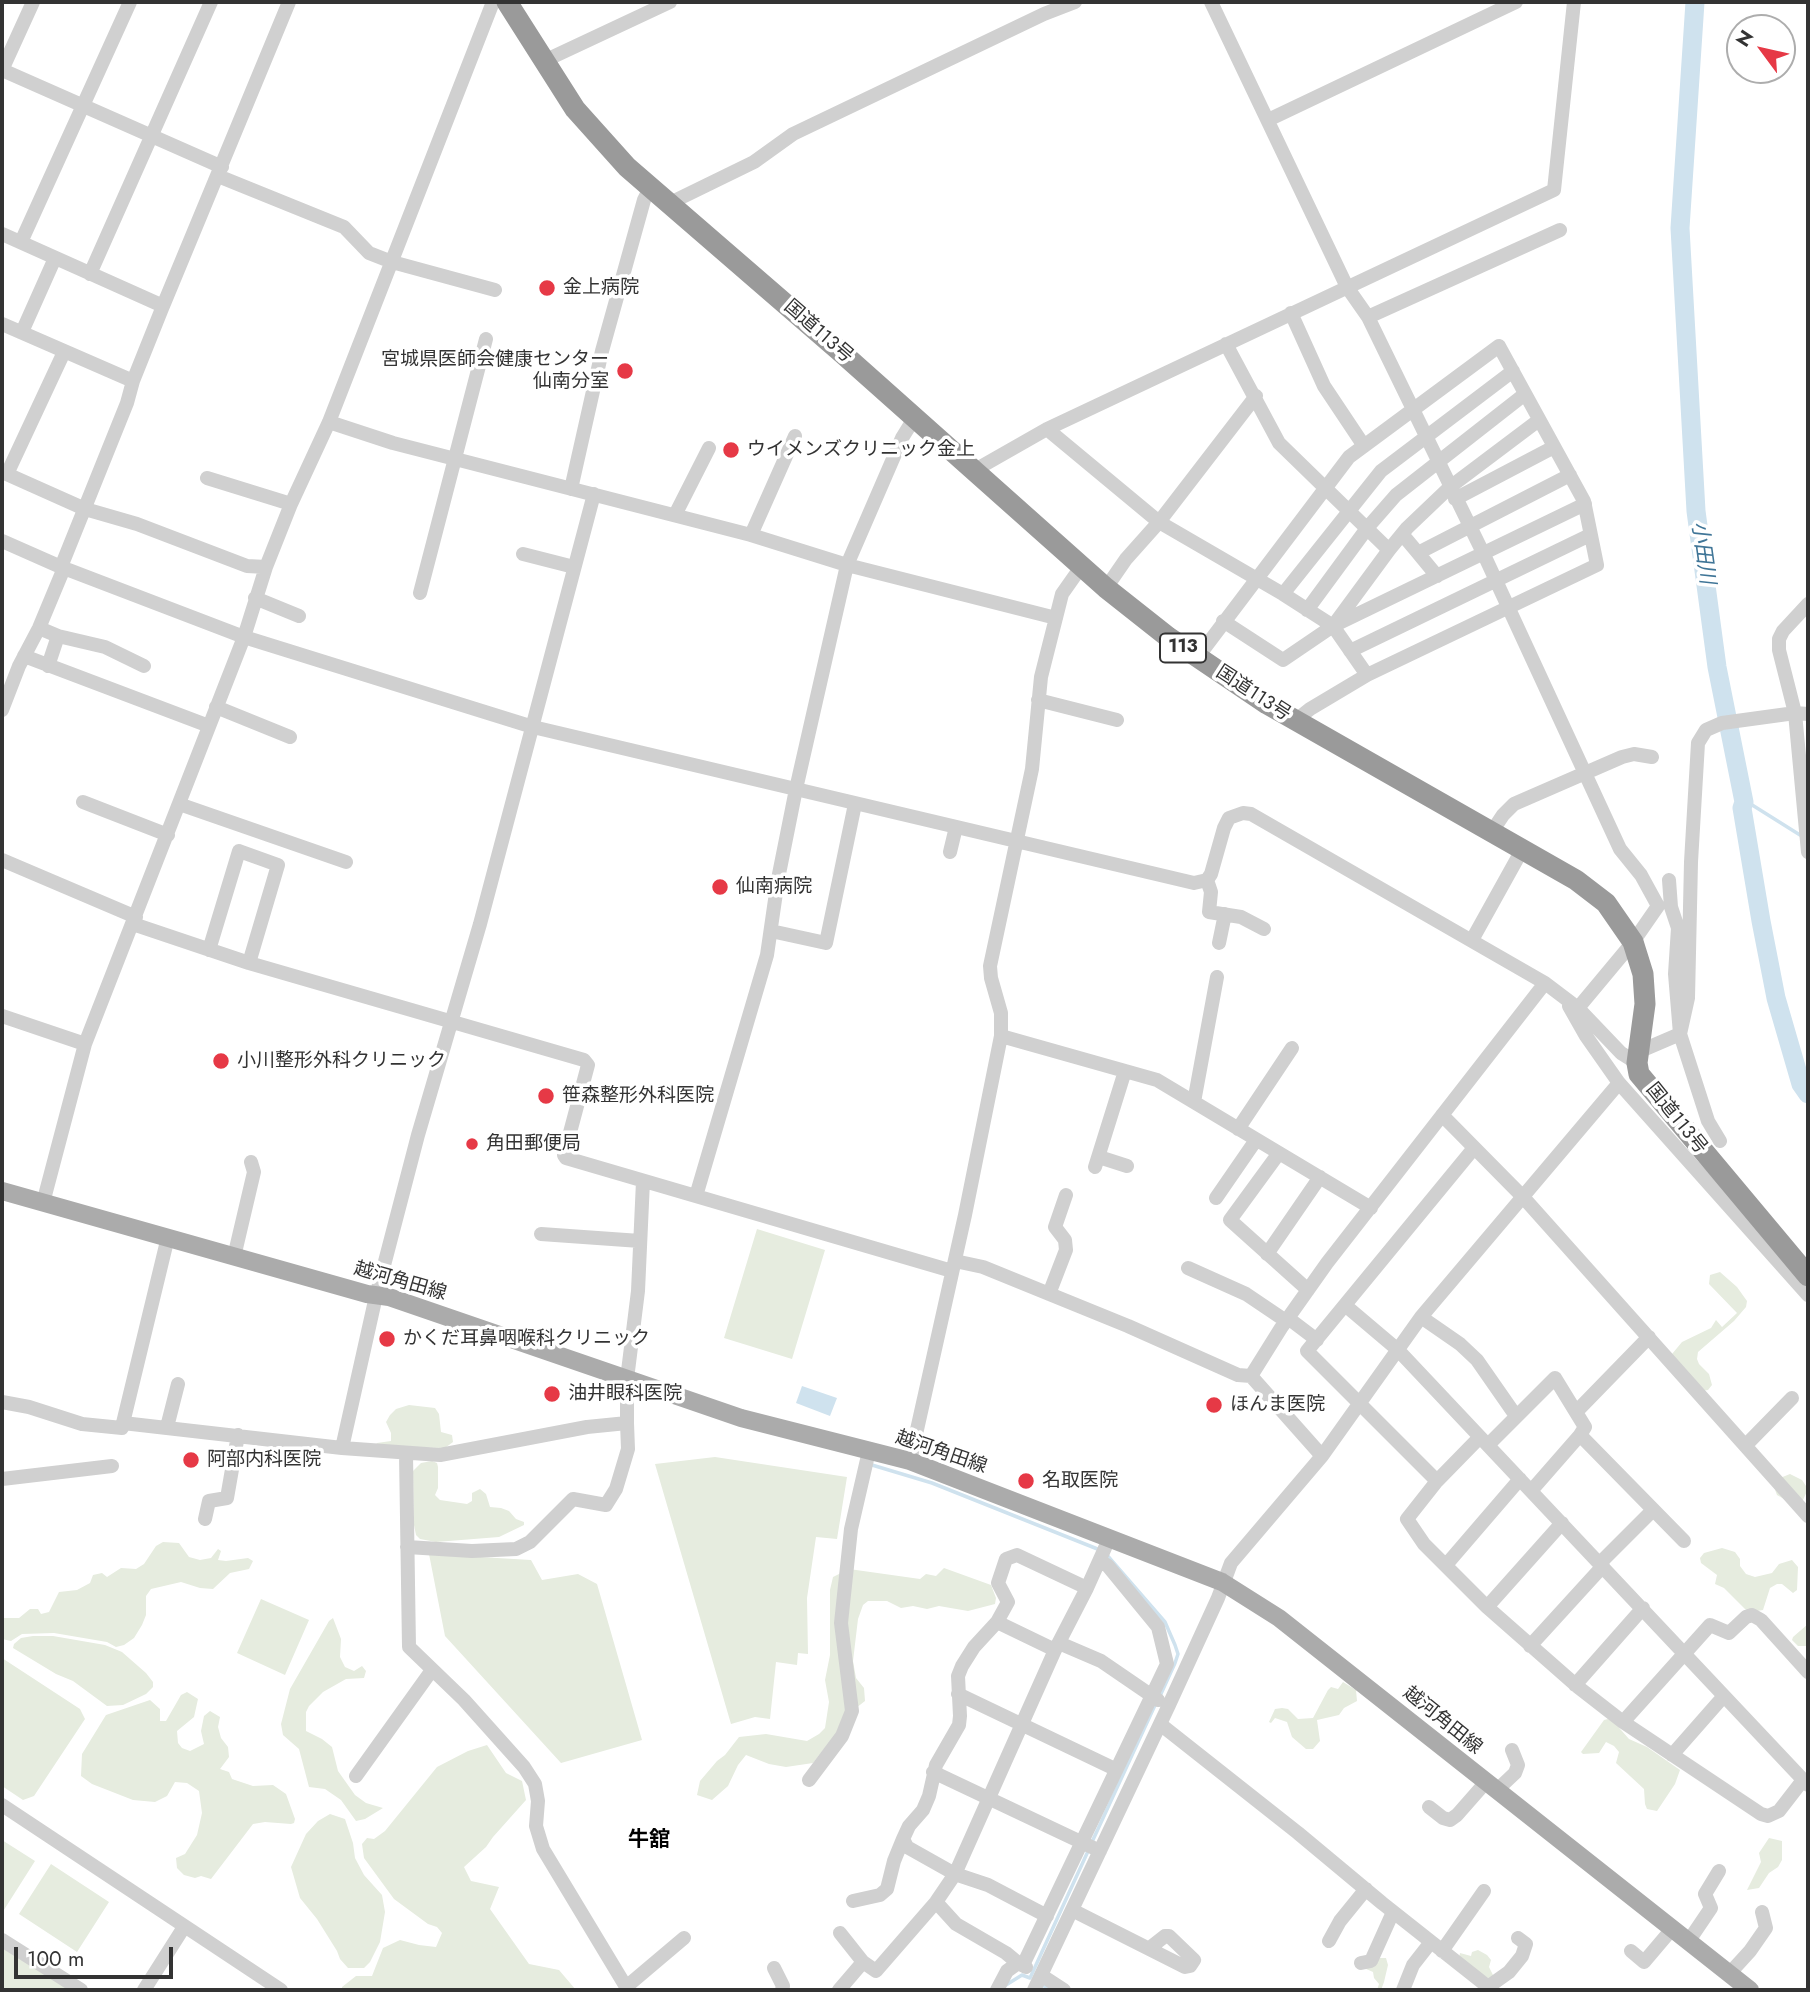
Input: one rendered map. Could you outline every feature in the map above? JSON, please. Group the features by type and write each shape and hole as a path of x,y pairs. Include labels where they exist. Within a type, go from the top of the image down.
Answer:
{"highway":[{"name":"国道113号","path":"507,2 575,109 610,149 668,204 915,417 1106,588 1197,658 1295,722 1522,850 1596,895 1614,913 1633,942 1640,962 1644,988 1638,1057 1645,1082 1808,1276"}],"main road":[{"name":"越河角田線","path":"2,1191 376,1296 389,1297 741,1418 910,1461 1222,1582 1279,1618 1750,1990"}],"street":[{"path":"33,2 2,70 344,227 369,253 392,262 495,290"},
{"path":"21,242 130,2"},
{"path":"90,274 211,2"},
{"path":"2,710 24,656 39,628 127,403 133,381 289,2"},
{"path":"43,1203 85,1044 244,637 255,598 291,503 329,422 493,2"},
{"path":"544,61 670,2"},
{"path":"668,204 754,162 793,134 1044,13 1075,2"},
{"path":"1210,2 1348,287 1368,317 1483,553 1620,849 1641,875 1658,906 1633,942 1578,1008"},
{"path":"1268,120 1516,2"},
{"path":"975,470 1047,429 1555,190 1574,2"},
{"path":"571,489 603,351 644,200 650,188"},
{"path":"1368,317 1560,230"},
{"path":"2,234 163,306"},
{"path":"22,332 55,258"},
{"path":"1292,313 1324,386 1364,446"},
{"path":"2,324 133,381"},
{"path":"419,593 486,339"},
{"path":"1226,344 1279,443 1389,550"},
{"path":"1197,658 1349,457 1499,346 1584,504 1597,565 1367,675 1310,709 1295,722"},
{"path":"64,352 4,473 85,509 137,524 247,566 266,567"},
{"path":"1283,594 1381,471 1513,371"},
{"path":"1307,610 1368,527 1396,495 1525,394"},
{"path":"1106,588 1256,396"},
{"path":"696,1196 767,955 778,879 796,789 847,565 902,438 915,417"},
{"path":"1333,626 1402,534 1539,419"},
{"path":"329,422 393,443 675,515 847,565 1056,618"},
{"path":"1047,429 1159,522 1333,626 1367,675"},
{"path":"751,536 795,436"},
{"path":"1453,493 1554,447"},
{"path":"675,515 709,448"},
{"path":"1418,553 1570,475"},
{"path":"207,478 291,503"},
{"path":"342,1448 376,1296 418,1135 533,727 594,494"},
{"path":"1223,621 1283,660 1333,626 1584,504"},
{"path":"1402,534 1437,576"},
{"path":"1350,651 1590,535"},
{"path":"2,541 62,568 244,637 533,727 1194,883 1207,880 1212,874 1229,818 1243,813 1251,814 1545,983 1578,1008 1621,1053 1638,1057 1681,1034"},
{"path":"523,554 574,567"},
{"path":"910,1461 1001,1036 1001,1013 989,966 1031,769 1041,677 1062,594 1081,567"},
{"path":"255,598 299,616"},
{"path":"1808,604 1779,639 1779,650 1802,713 1808,852"},
{"path":"39,628 58,636 105,647 144,666"},
{"path":"48,666 58,636"},
{"path":"24,656 209,726"},
{"path":"1038,700 1117,720"},
{"path":"216,707 290,737"},
{"path":"1681,1034 1688,998 1691,862 1698,743 1706,730 1722,723 1802,713"},
{"path":"1491,833 1514,804 1634,754 1652,757"},
{"path":"83,802 168,835"},
{"path":"179,804 346,862"},
{"path":"771,931 826,943 855,804"},
{"path":"950,852 956,827"},
{"path":"1472,940 1522,850"},
{"path":"209,950 239,852 278,865 249,963"},
{"path":"2,860 134,920 209,950 584,1060 588,1065 564,1155 566,1158 953,1266 983,1267 1238,1375 1251,1376 1322,1457"},
{"path":"1207,880 1211,892 1209,912 1241,917 1264,929"},
{"path":"1670,880 1671,907 1678,928 1675,974 1681,1034 1708,1121 1720,1141"},
{"path":"1219,943 1225,915"},
{"path":"1194,1102 1217,977"},
{"path":"1251,1376 1308,1290 1545,983"},
{"path":"1565,999 1586,1036 1619,1083 1808,1295"},
{"path":"2,1018 85,1044"},
{"path":"1001,1036 1157,1080 1371,1208"},
{"path":"1238,1129 1292,1048"},
{"path":"1125,1071 1097,1162 1127,1166"},
{"path":"1034,1990 1169,1705 1231,1563 1322,1457 1421,1317 1619,1083"},
{"path":"1442,1115 1523,1197 1808,1516"},
{"path":"1216,1198 1256,1140"},
{"path":"1437,1481 1307,1351 1474,1148"},
{"path":"1279,1153 1230,1220 1308,1290"},
{"path":"234,1257 254,1172 251,1163"},
{"path":"1267,1254 1320,1178"},
{"path":"407,1547 472,1551 516,1549 530,1542 573,1499 606,1505 616,1489 628,1449 627,1379 638,1291 643,1181"},
{"path":"1049,1294 1066,1250 1065,1240 1055,1227 1066,1195"},
{"path":"541,1234 640,1241"},
{"path":"168,1237 123,1423 342,1448 440,1455 587,1427 627,1423"},
{"path":"1188,1268 1246,1294 1317,1340"},
{"path":"1346,1306 1398,1350 1484,1441 1520,1479 1531,1491 1686,1653 1723,1697 1805,1778 1779,1811 1768,1816 1761,1814 1623,1722 1575,1685 1486,1607 1424,1544 1407,1519 1437,1481 1484,1441 1516,1416 1555,1378 1586,1427 1531,1491"},
{"path":"1421,1317 1460,1344 1477,1360 1516,1416"},
{"path":"1577,1411 1649,1337"},
{"path":"167,1427 178,1384"},
{"path":"1746,1445 1792,1398"},
{"path":"2,1402 29,1407 82,1424 122,1428"},
{"path":"1580,1434 1684,1541"},
{"path":"205,1519 209,1502 227,1498 238,1435"},
{"path":"809,1780 842,1736 852,1711 841,1623 850,1529 869,1451"},
{"path":"405,1454 409,1647 464,1700 535,1784 538,1801 536,1826 543,1849 627,1989 684,1938"},
{"path":"2,1479 111,1466"},
{"path":"1446,1565 1520,1479"},
{"path":"1530,1646 1601,1564 1653,1510"},
{"path":"1486,1607 1562,1523"},
{"path":"840,1933 863,1962 876,1971 936,1902 956,1874 1057,1646 1109,1539"},
{"path":"853,1901 880,1895 887,1889 903,1839 929,1796 933,1772 959,1725 958,1676 962,1666 974,1647 997,1622 1009,1600 998,1583 1006,1559 1015,1554 1087,1588"},
{"path":"997,1990 1007,1971 1021,1964 1047,1916 1167,1664 1158,1627 1108,1566 1100,1561"},
{"path":"1575,1685 1643,1608"},
{"path":"1623,1722 1710,1625 1729,1633 1749,1615 1761,1620 1808,1672"},
{"path":"997,1622 1101,1661 1151,1697 1169,1705"},
{"path":"356,1776 432,1670"},
{"path":"958,1694 1115,1769"},
{"path":"1672,1755 1723,1697"},
{"path":"1160,1724 1490,1989 1522,1956 1526,1944 1518,1938"},
{"path":"1429,1807 1450,1820 1491,1786 1515,1773 1518,1765 1512,1750"},
{"path":"933,1772 1100,1851"},
{"path":"2,1805 281,1990"},
{"path":"903,1839 907,1847 956,1874 988,1885 1047,1916"},
{"path":"1688,1942 1711,1908 1705,1894 1719,1871"},
{"path":"1329,1941 1340,1921 1366,1889"},
{"path":"1402,1990 1413,1965 1436,1946 1484,1891"},
{"path":"936,1902 956,1924 1042,1974 1064,1990"},
{"path":"1072,1910 1108,1930 1150,1947"},
{"path":"1361,1963 1371,1961 1393,1912"},
{"path":"1729,1974 1766,1928 1762,1912"},
{"path":"144,1990 184,1927"},
{"path":"1631,1951 1644,1962 1672,1929"},
{"path":"2,1940 81,1990"},
{"path":"839,1990 863,1962"},
{"path":"774,1968 783,1986 782,1990"}],"shaded area":[{"path":"757,1229 825,1250 792,1359 724,1338"},
{"path":"1720,1272 1737,1287 1747,1301 1746,1307 1734,1321 1698,1352 1699,1364 1709,1374 1712,1385 1708,1390 1701,1391 1672,1354 1682,1342 1711,1328 1716,1320 1722,1327 1737,1313 1709,1284 1710,1275"},
{"path":"409,1405 435,1408 439,1414 441,1432 452,1435 453,1442 445,1448 374,1447 377,1443 391,1441 386,1422 396,1409"},
{"path":"715,1457 847,1477 837,1539 816,1537 807,1598 808,1654 798,1653 797,1665 776,1662 770,1719 755,1717 731,1724 655,1464"},
{"path":"421,1463 437,1463 438,1467 438,1488 435,1495 440,1500 467,1504 472,1501 472,1493 480,1489 486,1494 490,1507 509,1511 516,1519 524,1522 524,1525 499,1537 436,1542 420,1539 416,1535 414,1525 413,1471"},
{"path":"1790,1474 1802,1480 1808,1489 1803,1500 1793,1504 1777,1495 1774,1487 1780,1478"},
{"path":"163,1542 179,1543 189,1557 200,1560 211,1558 218,1549 221,1551 218,1560 248,1558 253,1561 249,1569 230,1573 213,1589 181,1582 151,1589 146,1596 146,1615 142,1625 134,1638 124,1645 116,1647 107,1642 54,1633 22,1634 11,1641 2,1639 2,1618 19,1618 30,1609 38,1609 41,1614 49,1612 59,1592 77,1590 90,1583 93,1575 102,1573 107,1577 121,1568 136,1569 144,1564 156,1546"},
{"path":"1722,1548 1735,1552 1746,1574 1755,1577 1772,1573 1779,1564 1792,1560 1798,1567 1797,1590 1793,1593 1782,1584 1777,1584 1770,1588 1763,1610 1751,1612 1745,1609 1724,1588 1715,1584 1717,1575 1701,1563 1700,1558 1704,1553"},
{"path":"429,1554 531,1560 542,1580 578,1574 597,1584 642,1740 561,1763 445,1636"},
{"path":"944,1568 991,1585 996,1598 995,1604 968,1611 939,1606 927,1609 913,1606 901,1608 887,1601 868,1601 863,1605 858,1619 853,1661 856,1678 864,1688 865,1701 856,1708 813,1763 786,1767 746,1755 728,1786 712,1800 697,1795 700,1781 739,1737 766,1734 807,1741 825,1728 829,1702 825,1680 830,1655 830,1590 833,1577 849,1569 920,1579 926,1574 936,1576"},
{"path":"261,1599 309,1620 285,1675 237,1653"},
{"path":"333,1618 341,1639 340,1657 345,1667 354,1671 362,1666 366,1671 364,1678 346,1679 323,1692 309,1706 306,1712 306,1731 332,1747 338,1771 355,1795 366,1803 383,1808 365,1819 356,1821 341,1800 325,1789 309,1787 299,1749 283,1735 281,1724 290,1689"},
{"path":"1808,1624 1808,1646 1798,1646 1792,1640 1793,1637"},
{"path":"53,1636 105,1645 122,1652 146,1673 153,1682 153,1687 146,1694 123,1705 107,1706 73,1681 13,1648 21,1638"},
{"path":"2,1658 80,1709 85,1719 34,1796 23,1800 2,1786"},
{"path":"1343,1682 1356,1690 1357,1701 1344,1708 1339,1715 1317,1720 1320,1741 1313,1749 1306,1749 1292,1737 1287,1722 1275,1718 1269,1722 1275,1709 1282,1708 1288,1709 1298,1719 1313,1718 1328,1690 1331,1687 1338,1689"},
{"path":"187,1692 198,1699 194,1717 177,1731 178,1743 182,1748 190,1751 204,1744 201,1731 204,1716 210,1711 220,1717 218,1727 221,1738 228,1747 229,1757 220,1769 229,1772 232,1779 253,1786 273,1785 286,1794 295,1819 291,1824 253,1824 211,1879 184,1875 177,1868 176,1858 185,1854 197,1835 202,1813 199,1791 187,1783 175,1782 167,1796 155,1802 133,1800 92,1784 81,1776 82,1754 106,1715 150,1700 160,1709 160,1721 166,1721 181,1695"},
{"path":"1608,1719 1629,1739 1647,1747 1680,1770 1675,1784 1657,1811 1647,1809 1644,1789 1616,1763 1619,1752 1614,1746 1606,1742 1599,1753 1581,1752 1604,1720"},
{"path":"487,1745 506,1773 522,1781 526,1800 486,1847 464,1867 471,1881 499,1887 490,1909 529,1964 559,1970 576,1990 342,1990 342,1987 356,1976 372,1976 383,1948 400,1940 436,1947 442,1933 394,1899 364,1858 362,1844 367,1838 374,1839 385,1831 437,1767 468,1751"},
{"path":"330,1814 345,1819 355,1858 364,1875 382,1895 385,1912 380,1942 364,1968 348,1968 340,1959 317,1919 300,1898 291,1867 306,1834 318,1821"},
{"path":"1769,1838 1782,1841 1782,1860 1759,1888 1747,1890 1761,1862 1759,1853"},
{"path":"2,1840 35,1861 2,1913"},
{"path":"51,1864 109,1902 77,1952 19,1914"},
{"path":"2,1943 77,1990 2,1990"},
{"path":"1478,1950 1491,1960 1489,1967 1494,1977 1492,1981 1459,1958 1460,1953 1471,1956 1472,1952"},
{"path":"1380,1958 1386,1958 1388,1965 1381,1990 1377,1990 1379,1984 1373,1972 1364,1968"}],"water":[{"path":"802,1386 837,1398 830,1416 796,1403"}],"waterway":[{"name":"小田川","path":"1695,2 1680,228 1696,511 1717,667 1744,802 1742,808 1761,921 1776,998 1801,1084 1808,1094"},
{"path":"1744,802 1800,835"},
{"path":"872,1465 932,1483 1100,1550"},
{"path":"1106,1554 1165,1622 1175,1645 1178,1654 1160,1696"},
{"path":"1092,1842 1156,1703"},
{"path":"1030,1978 1089,1849"},
{"path":"1006,1985 1022,1975 1030,1978"},
{"path":"1042,1985 1051,1990"}],"place":[{"name":"金上病院","path":"547,288"},
{"name":"宮城県医師会健康センター 仙南分室","path":"625,371"},
{"name":"ウイメンズクリニック金上","path":"731,450"},
{"name":"仙南病院","path":"720,887"},
{"name":"小川整形外科クリニック","path":"221,1061"},
{"name":"笹森整形外科医院","path":"546,1096"},
{"name":"角田郵便局","path":"472,1144"},
{"name":"かくだ耳鼻咽喉科クリニック","path":"387,1339"},
{"name":"油井眼科医院","path":"552,1394"},
{"name":"ほんま医院","path":"1214,1405"},
{"name":"阿部内科医院","path":"191,1460"},
{"name":"名取医院","path":"1026,1481"}],"district":[{"name":"牛舘","path":"649,1841"}]}
